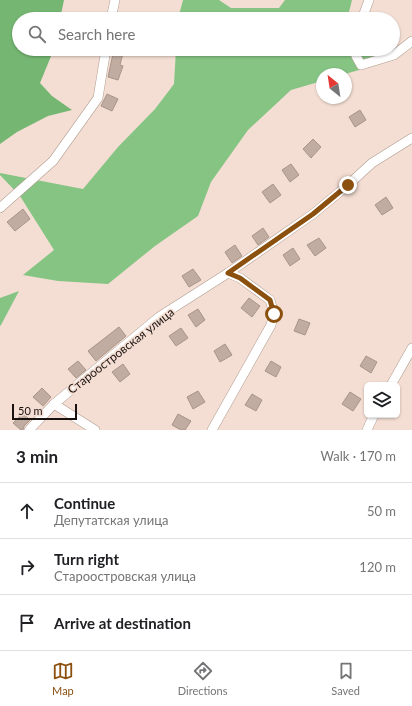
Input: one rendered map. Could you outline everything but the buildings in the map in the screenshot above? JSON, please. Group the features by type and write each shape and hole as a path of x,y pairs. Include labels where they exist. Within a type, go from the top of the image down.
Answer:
{"street":[{"path":"112,12 115,0"},
{"path":"365,12 369,0"},
{"path":"400,50 412,41"},
{"path":"0,208 53,162 98,98 105,56"},
{"path":"356,56 361,65 391,56"},
{"name":"Староостровская улица","path":"29,430 54,404 160,317 228,273 313,214 372,163 412,138"},
{"path":"212,430 271,325 274,314 270,300 240,278 228,273"},
{"path":"393,382 412,348"},
{"path":"54,404 95,430"},
{"path":"367,430 373,418"},
{"path":"77,430 83,422"}],"green space":[{"path":"0,0 64,0 61,12 12,12 12,56 51,56 40,83 52,96 72,110 48,116 17,132 0,144"},
{"path":"183,0 219,0 231,8 279,8 285,0 352,0 349,12 180,12"},
{"path":"176,56 384,56 380,64 352,72 352,68 316,68 316,83 291,90 248,130 211,182 198,216 155,246 108,284 58,281 23,275 54,250 20,196 0,175 0,173 83,189 118,147 155,109 174,84"},
{"path":"19,291 1,325 0,326 0,298"}],"route":[{"path":"274,314 270,300 240,278 228,273 313,214 348,185"}]}
